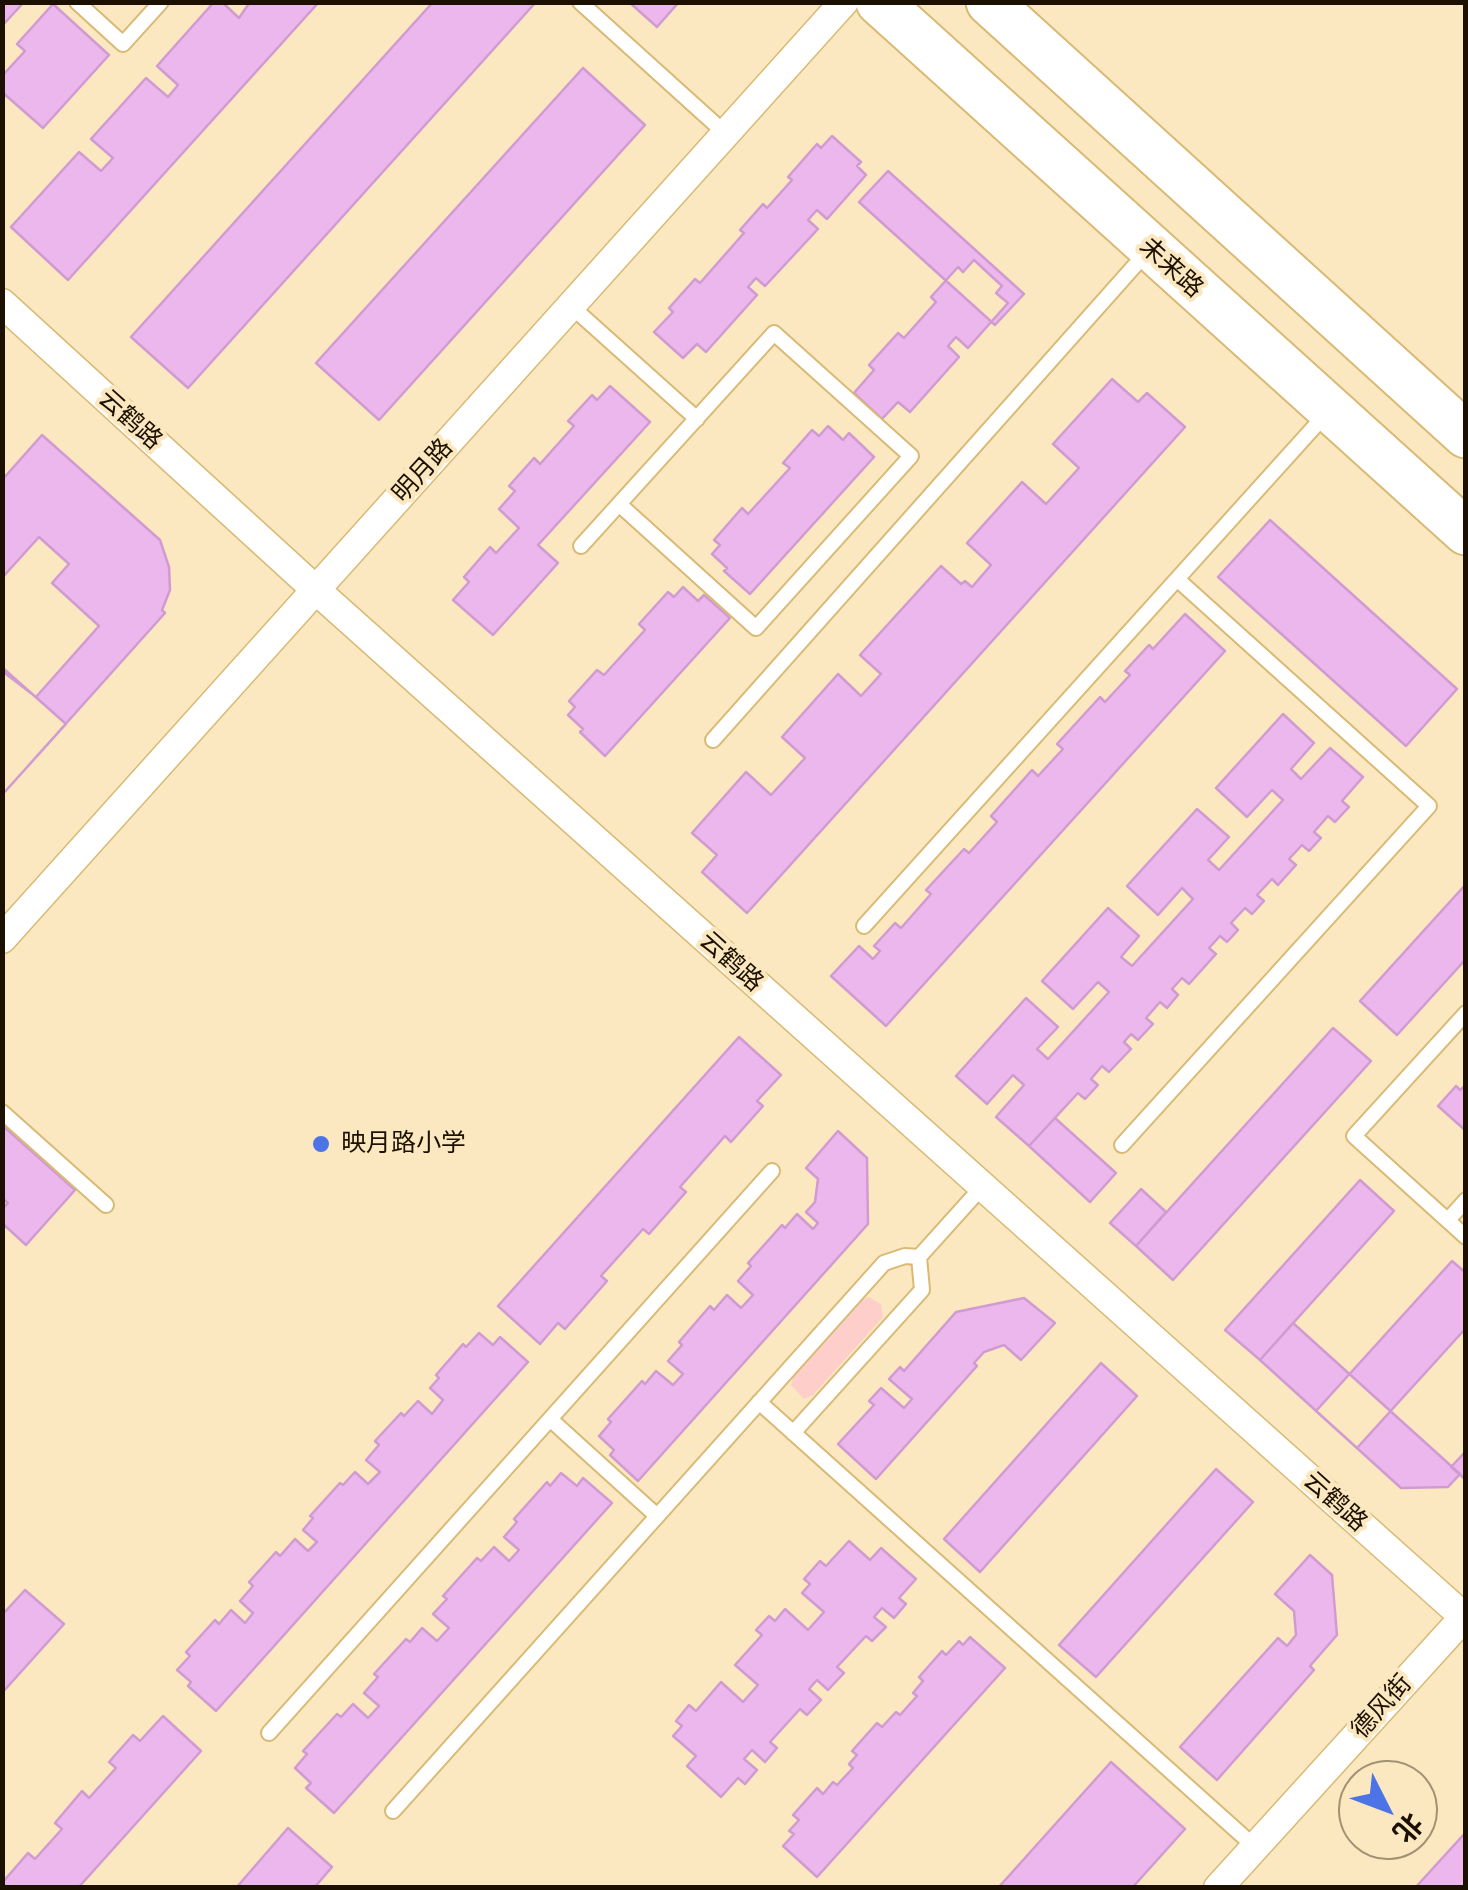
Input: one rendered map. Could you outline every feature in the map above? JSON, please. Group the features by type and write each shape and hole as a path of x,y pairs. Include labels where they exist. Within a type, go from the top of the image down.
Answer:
{"main road":[{"name":"未来路","path":"879,2 1466,532"},
{"path":"988,2 1466,434"}],"street":[{"name":"明月路","path":"2,939 844,2"},
{"name":"云鹤路","path":"2,304 316,590 1465,1616"},
{"name":"德风街","path":"1218,1888 1465,1616"}],"lane":[{"path":"77,2 123,44 161,2"},
{"path":"580,2 726,134"},
{"path":"712,740 1150,249"},
{"path":"571,306 696,419"},
{"path":"581,546 619,504 696,419 774,333 911,456 756,628 619,504"},
{"path":"864,926 1329,411"},
{"path":"1122,1145 1429,806 1177,579"},
{"path":"1466,1013 1354,1136 1466,1237"},
{"path":"2,1112 106,1205"},
{"path":"269,1733 772,1171"},
{"path":"793,1433 922,1290 919,1257 982,1187"},
{"path":"1448,1220 1466,1200"},
{"path":"393,1811 884,1263 906,1256 919,1257"},
{"path":"759,1402 1256,1847"},
{"path":"550,1419 657,1516"}],"shaded area":[{"path":"869,1297 881,1304 883,1317 813,1395 804,1399 791,1385 793,1377"}],"building":[{"path":"2,2 24,2 2,26"},
{"path":"214,2 222,2 239,18 250,2 319,2 68,280 11,227 79,152 101,171 113,158 91,139 146,78 168,97 178,85 157,66"},
{"path":"433,2 536,2 188,388 131,337"},
{"path":"629,2 679,2 657,27"},
{"path":"53,4 109,55 43,128 2,92 2,76 25,51 17,44"},
{"path":"583,68 645,125 379,420 316,363"},
{"path":"832,136 861,162 857,166 866,175 827,219 817,210 808,220 818,229 765,286 756,278 748,287 757,295 706,352 697,344 683,358 654,332 673,312 669,308 695,279 700,283 744,233 740,230 763,204 767,208 792,180 788,177 817,144 821,148"},
{"path":"888,171 1024,294 995,325 859,202"},
{"path":"974,260 1002,286 996,293 1008,303 968,348 956,337 948,346 959,357 910,412 898,402 882,419 854,393 874,370 869,365 898,333 904,338 936,302 931,297 958,267 963,272"},
{"path":"1112,379 1138,402 1147,393 1185,427 747,913 702,872 717,855 692,833 746,772 771,795 805,758 782,737 838,674 861,696 881,674 860,655 941,566 961,584 965,581 972,587 991,565 967,543 1022,482 1046,504 1079,468 1053,444"},
{"path":"610,386 650,422 538,545 558,563 493,635 453,600 469,582 464,577 490,547 496,553 519,528 499,509 515,491 509,486 534,458 540,464 574,426 568,421 592,395 597,400"},
{"path":"828,426 843,440 849,433 874,457 750,594 724,571 727,568 712,554 720,545 714,540 742,508 748,514 790,468 783,463 812,430 819,436"},
{"path":"42,435 160,540 169,567 170,590 162,610 165,613 2,795 2,671 36,697 99,626 52,583 69,564 39,537 2,578 2,480"},
{"path":"1270,520 1457,689 1406,746 1218,577"},
{"path":"683,587 698,601 704,595 730,618 605,756 568,715 575,707 569,701 597,670 604,675 645,630 639,624 668,592 674,597"},
{"path":"1185,614 1225,651 886,1026 831,976 859,946 873,959 880,951 874,946 895,923 901,928 931,894 926,890 964,849 969,853 997,822 991,816 1032,770 1038,776 1063,749 1057,744 1100,697 1105,702 1130,675 1125,671 1149,645 1153,649"},
{"path":"2,671 66,724 2,795"},
{"path":"1283,714 1314,743 1291,769 1301,779 1330,748 1363,777 1342,801 1349,807 1335,822 1328,816 1314,832 1321,838 1309,851 1302,845 1289,859 1296,865 1278,885 1272,879 1257,895 1264,901 1252,914 1245,908 1231,923 1238,930 1227,942 1220,936 1209,948 1216,954 1189,984 1182,978 1172,989 1178,995 1167,1008 1160,1002 1146,1018 1153,1024 1138,1040 1131,1034 1124,1042 1131,1049 1109,1072 1102,1066 1091,1079 1098,1085 1085,1099 1078,1093 1029,1146 996,1117 1024,1085 1013,1075 987,1104 956,1076 1026,998 1058,1027 1037,1049 1048,1059 1109,992 1098,982 1073,1009 1042,981 1108,908 1139,936 1121,957 1132,966 1193,899 1182,888 1158,915 1127,886 1197,809 1229,837 1208,860 1219,870 1283,800 1272,790 1247,817 1216,788"},
{"path":"1466,884 1466,959 1397,1035 1360,1001"},
{"path":"1333,1028 1371,1061 1173,1280 1136,1246"},
{"path":"739,1037 781,1075 757,1101 763,1106 731,1142 725,1136 680,1187 686,1192 649,1234 643,1229 601,1276 607,1281 565,1329 558,1323 540,1344 498,1306"},
{"path":"1466,1085 1466,1131 1438,1106 1456,1086 1460,1090"},
{"path":"1055,1118 1116,1173 1090,1202 1029,1146"},
{"path":"2,1125 75,1190 26,1245 2,1223 2,1209 8,1203 2,1198"},
{"path":"838,1131 867,1158 868,1224 638,1481 610,1455 614,1450 599,1436 611,1422 608,1419 656,1371 673,1385 683,1374 668,1361 682,1345 679,1342 710,1306 714,1310 727,1295 741,1308 753,1295 738,1281 751,1266 748,1263 782,1225 785,1228 797,1214 813,1229 818,1223 806,1212 815,1202 818,1179 806,1168"},
{"path":"1360,1180 1394,1211 1260,1360 1225,1330"},
{"path":"1141,1189 1166,1212 1136,1246 1110,1223"},
{"path":"1452,1261 1466,1273 1466,1328 1357,1448 1316,1411"},
{"path":"1024,1298 1055,1323 1021,1360 1004,1345 984,1352 974,1363 977,1366 876,1479 838,1444 874,1405 869,1401 881,1388 904,1408 912,1399 889,1379 900,1367 904,1371 956,1312"},
{"path":"1293,1323 1460,1474 1448,1487 1401,1488 1260,1360"},
{"path":"479,1333 493,1345 500,1337 528,1362 216,1711 188,1686 191,1682 177,1670 190,1656 186,1652 215,1620 219,1624 231,1610 245,1623 253,1613 240,1601 253,1586 249,1582 276,1552 280,1556 295,1539 308,1551 317,1542 303,1530 313,1518 310,1516 355,1472 368,1484 380,1472 366,1460 379,1445 375,1441 418,1401 432,1414 443,1400 430,1388 439,1378 436,1375 463,1344 466,1347"},
{"path":"1101,1363 1137,1396 980,1572 944,1539"},
{"path":"1466,1451 1466,1480 1451,1467"},
{"path":"1216,1469 1253,1502 1096,1677 1059,1645"},
{"path":"561,1473 577,1486 583,1478 612,1503 334,1813 306,1788 311,1783 295,1768 307,1754 303,1751 337,1714 341,1717 353,1704 368,1718 379,1706 364,1693 378,1677 374,1674 406,1639 410,1642 422,1628 437,1641 449,1628 433,1614 447,1599 443,1596 477,1558 481,1561 494,1547 509,1561 519,1550 504,1537 517,1522 514,1519 547,1482 550,1486"},
{"path":"849,1541 870,1560 881,1548 916,1579 899,1598 906,1604 894,1618 882,1608 874,1617 886,1627 872,1641 866,1636 837,1667 844,1673 828,1690 817,1680 809,1689 821,1700 807,1715 800,1709 770,1742 777,1748 765,1762 752,1750 744,1759 757,1770 745,1784 738,1778 721,1797 687,1766 696,1756 673,1736 682,1726 676,1721 689,1705 696,1711 721,1682 743,1702 758,1685 735,1665 762,1635 756,1630 769,1616 775,1621 785,1609 808,1630 824,1612 802,1593 810,1584 804,1579 820,1561 826,1566"},
{"path":"1310,1555 1332,1575 1337,1635 1310,1666 1314,1670 1217,1780 1180,1747 1278,1638 1287,1646 1296,1635 1294,1611 1275,1594"},
{"path":"25,1590 64,1624 2,1693 2,1615"},
{"path":"970,1637 1005,1668 817,1877 783,1846 794,1834 789,1831 799,1820 793,1815 817,1788 823,1794 833,1782 837,1785 853,1768 849,1764 857,1755 852,1751 877,1723 882,1727 896,1712 900,1715 917,1696 913,1693 923,1681 919,1677 942,1651 946,1655 959,1641 963,1645"},
{"path":"163,1716 201,1751 78,1888 8,1888 2,1883 28,1853 35,1859 62,1829 55,1823 82,1791 89,1798 116,1768 109,1762 133,1735 140,1741"},
{"path":"1111,1762 1185,1829 1132,1888 998,1888"},
{"path":"288,1828 332,1867 314,1888 236,1888"},
{"path":"1466,1832 1466,1888 1415,1888"}],"place":[{"name":"映月路小学","path":"321,1144"}]}
